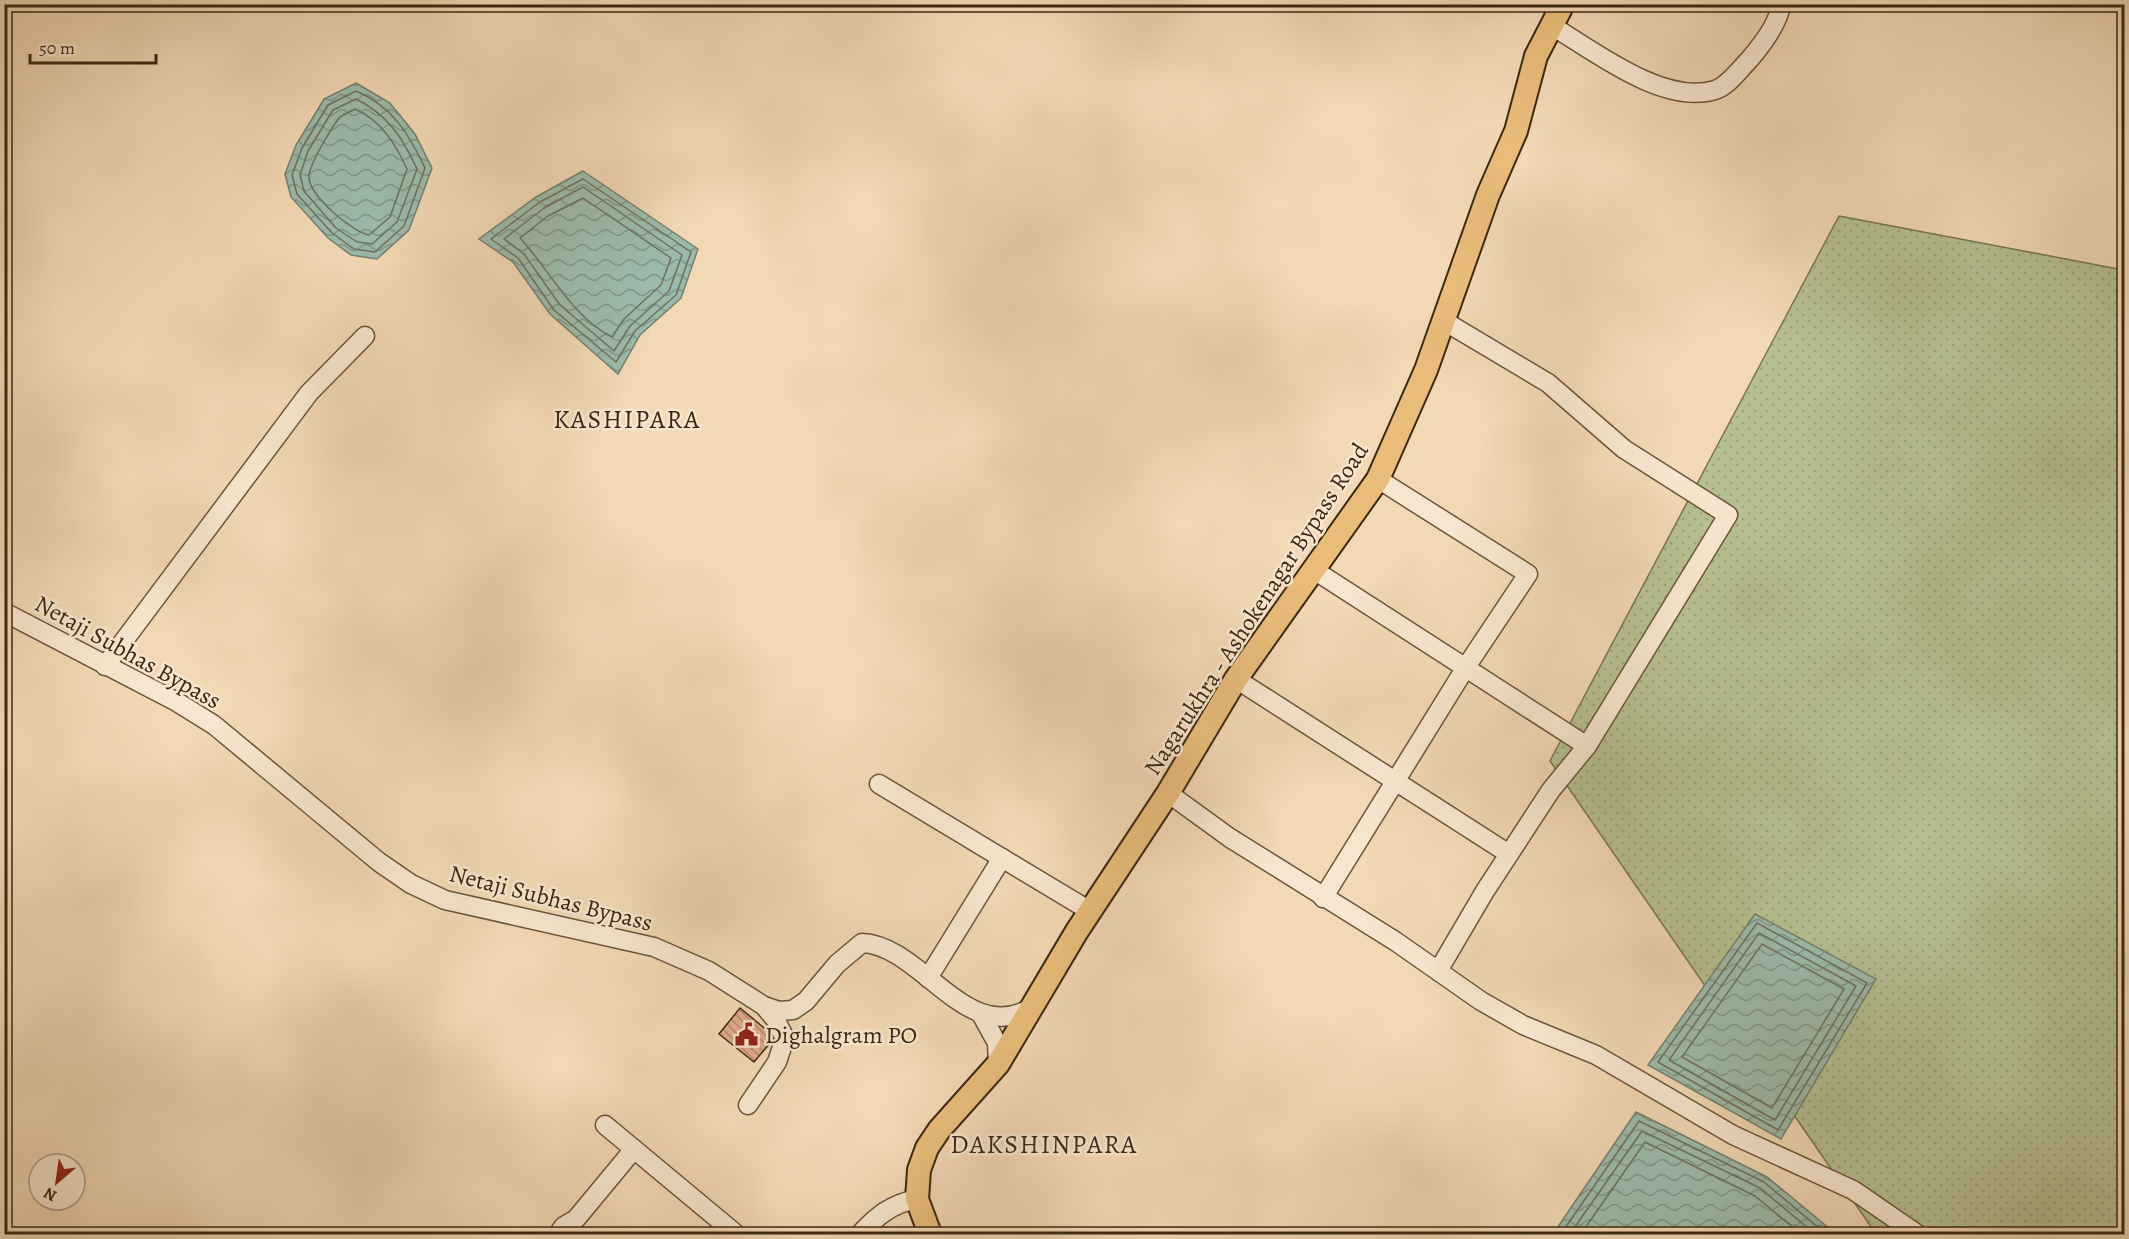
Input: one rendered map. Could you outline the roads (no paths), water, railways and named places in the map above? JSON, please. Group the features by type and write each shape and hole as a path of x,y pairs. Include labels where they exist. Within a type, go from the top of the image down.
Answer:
{"main road":[{"name":"Nagarukhra - Ashokenagar Bypass Road","path":"930,1234 917,1199 919,1170 927,1148 939,1130 998,1064 1090,911 1168,793 1236,679 1378,479 1426,370 1488,195 1516,131 1536,56 1563,4"}],"street":[{"path":"1552,26 1650,82 1671,90 1698,93 1717,89 1733,77 1753,55 1773,25 1781,4"},
{"path":"1438,971 1551,790 1587,746 1728,514 1624,449 1548,383 1444,321"},
{"path":"105,666 309,393 365,336"},
{"path":"1323,898 1466,667 1528,574 1378,479"},
{"path":"1314,570 1587,746"},
{"name":"Netaji Subhas Bypass","path":"4,612 177,702 214,725 379,862 411,884 445,900 654,947 709,971 764,1006 779,1011 793,1010 806,1001 852,949 862,943 890,951 981,1014 1005,1018 1015,1017 1034,1006"},
{"path":"1236,679 1509,854"},
{"path":"879,784 1090,911"},
{"path":"1168,793 1230,838 1395,941 1481,1001 1523,1025 1596,1055 1733,1135 1853,1190 1917,1234"},
{"path":"928,978 1002,858"},
{"path":"748,1105 777,1062 784,1038 775,1019 764,1006"},
{"path":"981,1014 997,1043 998,1064"},
{"path":"605,1125 736,1234"},
{"path":"558,1234 564,1226 576,1219 634,1149"},
{"path":"860,1234 886,1209 898,1203 917,1199"}],"water":[{"path":"356,83 390,103 415,134 432,168 409,230 377,259 351,255 328,238 291,197 285,174 296,145 324,99"},
{"path":"583,171 698,249 681,298 640,335 618,374 550,314 513,262 479,239 536,197"},
{"path":"1755,914 1876,979 1781,1139 1648,1065"},
{"path":"1636,1112 1767,1177 1836,1234 1553,1234"}],"place":[{"name":"Dighalgram PO","path":"747,1035"}],"district":[{"name":"KASHIPARA","path":"627,419"},
{"name":"DAKSHINPARA","path":"1044,1144"}]}
